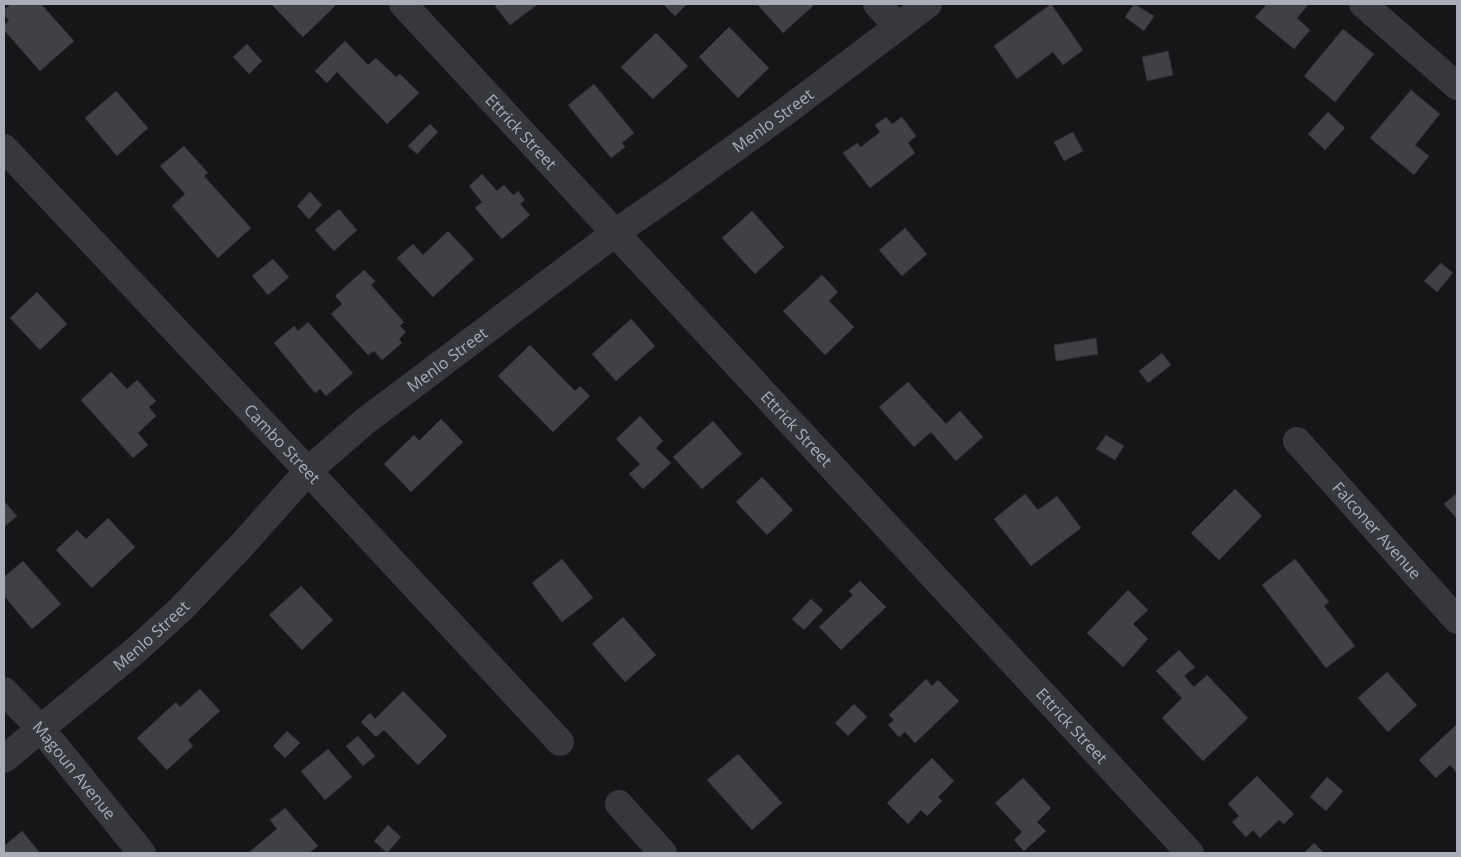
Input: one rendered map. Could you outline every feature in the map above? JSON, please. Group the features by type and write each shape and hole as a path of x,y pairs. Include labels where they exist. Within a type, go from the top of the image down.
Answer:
{"street":[{"name":"Ettrick Street","path":"403,4 1190,853"},
{"path":"877,4 898,26"},
{"name":"Menlo Street","path":"4,759 136,650 181,609 235,553 308,471 364,422 614,233 724,156 928,4"},
{"path":"1363,4 1457,86"},
{"name":"Cambo Street","path":"4,148 560,742"},
{"name":"Falconer Avenue","path":"1297,441 1457,620"},
{"name":"Magoun Avenue","path":"4,691 41,729 142,853"},
{"path":"619,804 663,853"}],"building":[{"path":"11,4 41,4 74,41 40,71 4,30 4,25 9,21 4,14 4,10"},
{"path":"271,4 333,4 335,6 303,37"},
{"path":"498,4 537,5 510,25 495,6"},
{"path":"663,4 687,4 675,16"},
{"path":"757,4 812,4 813,6 783,33"},
{"path":"1051,4 1083,50 1063,65 1053,52 1017,79 994,46"},
{"path":"1134,4 1154,16 1144,31 1125,17"},
{"path":"1267,4 1309,4 1297,18 1310,30 1294,49 1255,17"},
{"path":"729,27 769,68 738,98 699,57"},
{"path":"1343,29 1374,54 1335,102 1304,76"},
{"path":"656,33 688,66 653,99 621,67"},
{"path":"345,41 368,65 376,58 396,77 400,74 419,93 387,124 337,72 327,83 315,71"},
{"path":"247,44 262,61 249,74 233,57"},
{"path":"1168,51 1173,75 1147,81 1142,57"},
{"path":"594,84 634,133 622,143 625,147 611,158 568,105"},
{"path":"1411,90 1440,114 1415,145 1429,156 1414,175 1370,138"},
{"path":"116,91 148,128 117,156 85,118"},
{"path":"1328,112 1345,128 1325,150 1308,134"},
{"path":"886,117 892,124 902,117 916,136 908,143 915,153 870,188 843,153 857,143 861,147 880,132 875,125"},
{"path":"430,124 438,132 417,154 408,146"},
{"path":"1073,132 1083,151 1064,161 1054,142"},
{"path":"184,146 208,173 204,176 251,228 218,258 172,206 185,194 160,166"},
{"path":"482,174 497,191 504,185 513,195 518,191 525,200 520,204 530,215 502,239 475,208 482,202 469,186"},
{"path":"310,192 322,205 309,219 297,206"},
{"path":"339,209 357,230 334,251 315,230"},
{"path":"752,211 784,247 755,274 722,238"},
{"path":"905,228 927,254 902,276 879,250"},
{"path":"448,231 474,259 433,297 397,258 413,244 423,255"},
{"path":"273,259 289,277 268,295 252,276"},
{"path":"1441,263 1453,273 1437,292 1424,281"},
{"path":"364,270 375,281 371,285 404,322 400,326 406,332 399,339 402,343 382,360 374,351 368,355 331,314 342,304 335,296"},
{"path":"822,275 838,292 829,301 854,327 825,355 783,311"},
{"path":"37,292 67,324 40,350 10,318"},
{"path":"631,319 655,346 616,381 592,354"},
{"path":"308,322 353,373 326,396 320,389 315,393 274,343 294,326 298,331"},
{"path":"1096,338 1098,354 1056,361 1054,345"},
{"path":"530,345 575,391 580,386 590,396 553,432 498,376"},
{"path":"1162,353 1171,365 1148,383 1139,371"},
{"path":"111,372 127,389 137,380 156,401 149,407 156,416 138,433 148,445 133,458 81,400"},
{"path":"908,382 946,424 960,411 983,437 956,461 931,432 914,447 879,407"},
{"path":"640,416 663,441 656,448 671,463 643,489 629,474 640,464 616,439"},
{"path":"441,419 463,442 411,492 384,464 414,435 419,441"},
{"path":"713,421 742,454 702,489 673,457"},
{"path":"1106,435 1124,446 1115,460 1096,449"},
{"path":"762,477 793,510 767,535 736,502"},
{"path":"1235,489 1262,516 1219,560 1191,533"},
{"path":"1457,493 1457,519 1444,504"},
{"path":"1025,494 1038,510 1057,496 1081,528 1031,566 994,519"},
{"path":"4,501 17,516 4,527"},
{"path":"108,518 135,547 92,588 56,550 77,530 86,539"},
{"path":"562,559 593,598 562,622 532,583"},
{"path":"1295,559 1329,602 1324,606 1355,646 1326,668 1262,585"},
{"path":"23,561 61,604 32,629 4,596 4,577"},
{"path":"860,581 886,607 841,650 819,627 853,595 849,591"},
{"path":"301,586 333,620 302,650 269,615"},
{"path":"1128,590 1148,610 1133,624 1148,639 1123,667 1087,633"},
{"path":"811,599 823,610 804,630 792,619"},
{"path":"623,617 656,655 625,682 592,644"},
{"path":"1179,650 1195,667 1184,676 1194,687 1207,675 1248,718 1203,761 1162,718 1182,698 1156,671"},
{"path":"1387,672 1417,705 1388,732 1358,698"},
{"path":"926,679 932,686 938,680 959,701 915,743 905,732 899,737 888,725 894,720 889,715"},
{"path":"200,689 220,711 188,740 193,746 167,770 137,738 176,702 180,707"},
{"path":"403,691 447,736 418,765 384,730 376,737 361,722 370,713 375,719"},
{"path":"854,704 867,717 848,736 835,723"},
{"path":"1457,724 1457,773 1450,765 1436,778 1419,760"},
{"path":"287,731 300,743 285,758 273,746"},
{"path":"358,736 375,756 363,766 346,746"},
{"path":"328,749 352,777 325,800 301,771"},
{"path":"738,754 782,803 752,830 707,780"},
{"path":"932,758 954,781 938,797 942,801 927,816 921,810 908,824 887,803"},
{"path":"1257,776 1294,814 1284,824 1279,820 1260,838 1253,830 1246,837 1232,822 1239,816 1228,804"},
{"path":"1327,777 1343,791 1326,811 1310,797"},
{"path":"1023,778 1051,808 1037,822 1046,831 1024,851 1014,840 1022,832 995,803"},
{"path":"285,808 318,846 309,853 248,853 277,829 270,820"},
{"path":"388,825 401,837 387,853 374,841"},
{"path":"22,831 40,853 4,853 4,846"},
{"path":"1314,843 1324,853 1304,853"}]}
